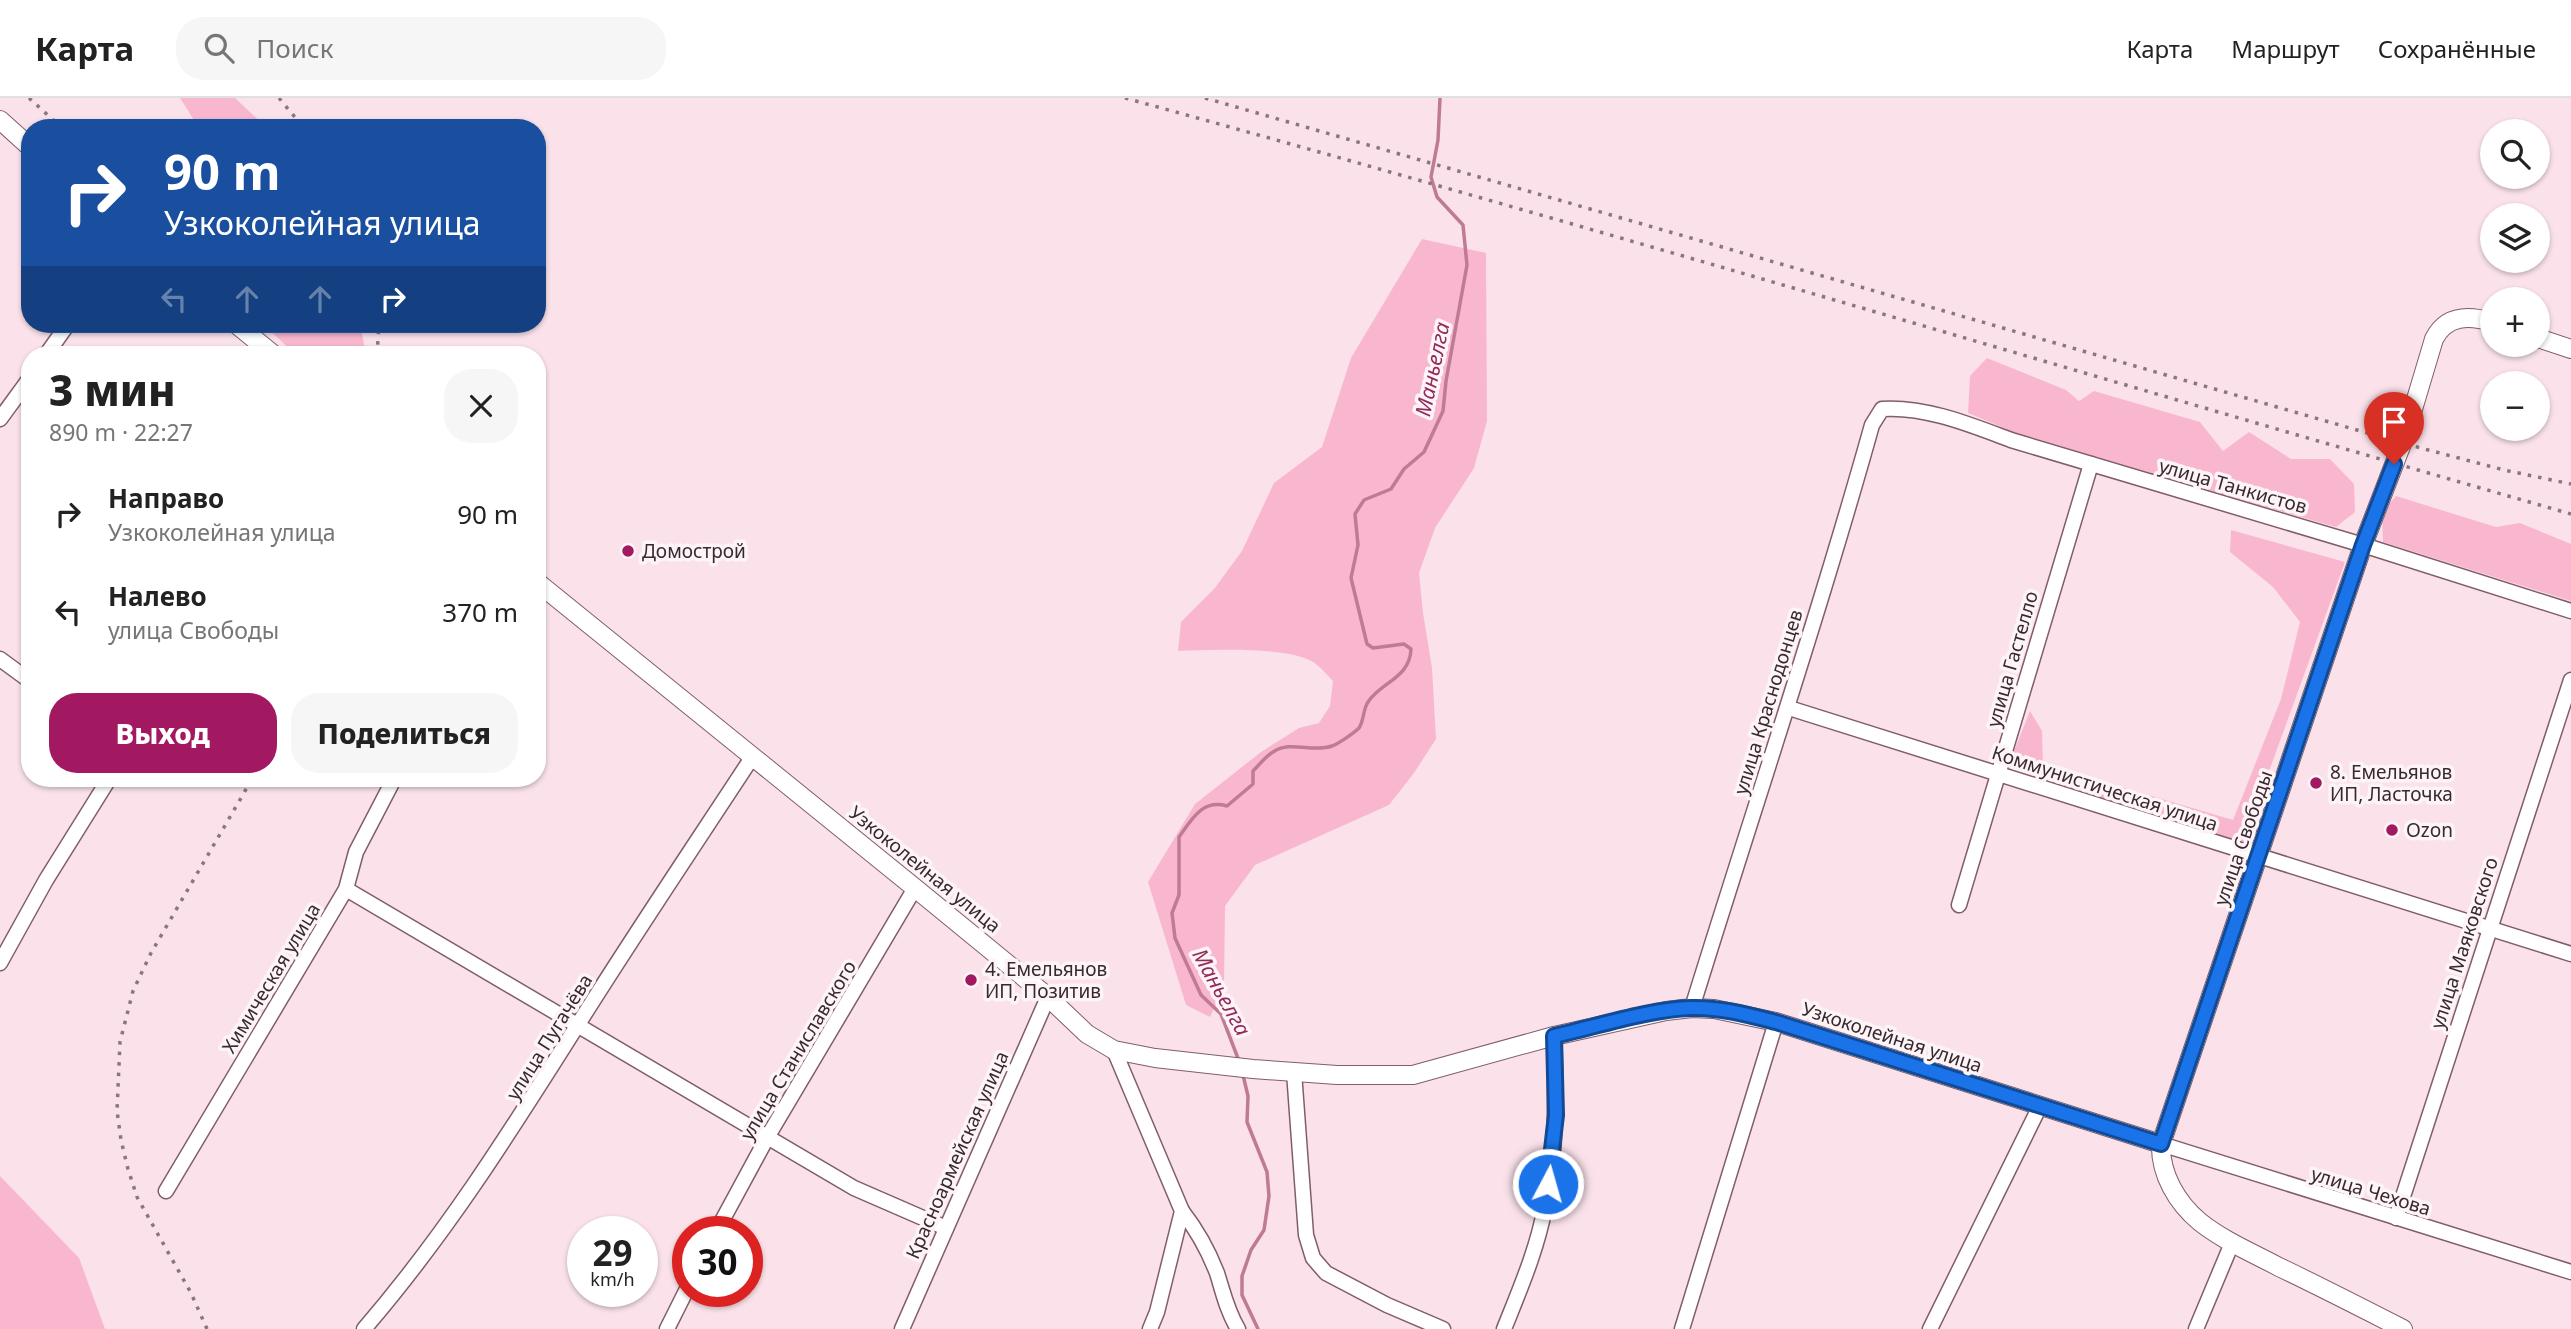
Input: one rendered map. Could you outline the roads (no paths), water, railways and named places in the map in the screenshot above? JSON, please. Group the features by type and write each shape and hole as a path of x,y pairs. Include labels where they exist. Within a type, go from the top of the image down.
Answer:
{"street":[{"path":"0,120 21,139"},
{"name":"улица Свободы","path":"2161,1144 2363,545 2405,436 2434,339 2439,328 2463,317 2480,319"},
{"path":"247,333 263,346"},
{"path":"2550,342 2571,349"},
{"path":"0,419 21,390"},
{"name":"улица Танкистов","path":"1882,409 1897,408 1948,419 2571,611"},
{"name":"улица Краснодонцев","path":"1692,1008 1788,708 1872,425 1882,409"},
{"name":"улица Гастелло","path":"1959,905 2091,464"},
{"name":"Узкоколейная улица","path":"546,589 915,888 1048,998 1087,1034 1114,1050 1155,1059 1253,1069 1337,1075 1413,1075 1554,1036 1666,1010 1692,1008 1737,1012 2161,1144"},
{"path":"0,659 21,674"},
{"name":"улица Маяковского","path":"2396,1218 2488,928 2571,680"},
{"name":"Коммунистическая улица","path":"1788,708 2571,954"},
{"name":"улица Пугачёва","path":"364,1329 388,1302 481,1176 753,756"},
{"path":"0,963 46,880 103,787"},
{"name":"Химическая улица","path":"166,1191 346,889 356,852 390,787"},
{"name":"улица Станиславского","path":"725,1216 768,1136 915,888"},
{"path":"346,889 854,1188 946,1228"},
{"name":"Красноармейская улица","path":"902,1329 1048,998"},
{"path":"1682,1329 1776,1022"},
{"path":"1504,1329 1529,1268 1545,1207 1556,1115 1554,1036"},
{"path":"1114,1050 1182,1211 1199,1233 1216,1270 1231,1318 1238,1329"},
{"path":"1294,1072 1306,1235 1313,1258 1326,1273 1342,1284 1443,1329"},
{"path":"1930,1329 2040,1106"},
{"path":"2161,1144 2160,1158 2166,1176 2180,1201 2200,1222 2232,1243 2403,1329"},
{"name":"улица Чехова","path":"2161,1144 2571,1272"},
{"path":"1150,1329 1157,1312 1182,1211"},
{"path":"2196,1329 2232,1243"},
{"path":"667,1329 678,1307"}],"waterway":[{"name":"Маньелга","path":"1239,1061 1221,1014 1201,995 1175,938 1172,913 1179,895 1179,837 1198,812 1211,805 1227,806 1253,784 1253,771 1273,752 1287,747 1325,748 1354,733 1361,725 1368,702 1406,667 1409,659 1411,649 1404,644 1373,648 1367,644 1351,578 1358,545 1355,514 1364,500 1391,489 1404,469 1424,452 1443,411 1467,265 1463,225 1437,197 1431,177 1438,140 1440,98"},
{"name":"Маньелга","path":"1243,1075 1248,1096 1247,1122 1267,1172 1269,1196 1264,1230 1251,1250 1242,1276 1242,1295 1258,1329"}],"railway":[{"path":"29,98 52,119"},
{"path":"279,98 296,119"},
{"path":"1125,98 1668,252 2571,514"},
{"path":"1205,98 2402,443 2504,470 2571,484"},
{"path":"378,333 378,346"},
{"path":"207,1329 191,1293 137,1197 128,1169 117,1111 120,1042 133,991 151,953 247,787"}],"place":[{"name":"Домострой","path":"628,551"},
{"name":"8. Емельянов ИП, Ласточка","path":"2316,783"},
{"name":"Ozon","path":"2392,830"},
{"name":"4. Емельянов ИП, Позитив","path":"971,980"}]}
